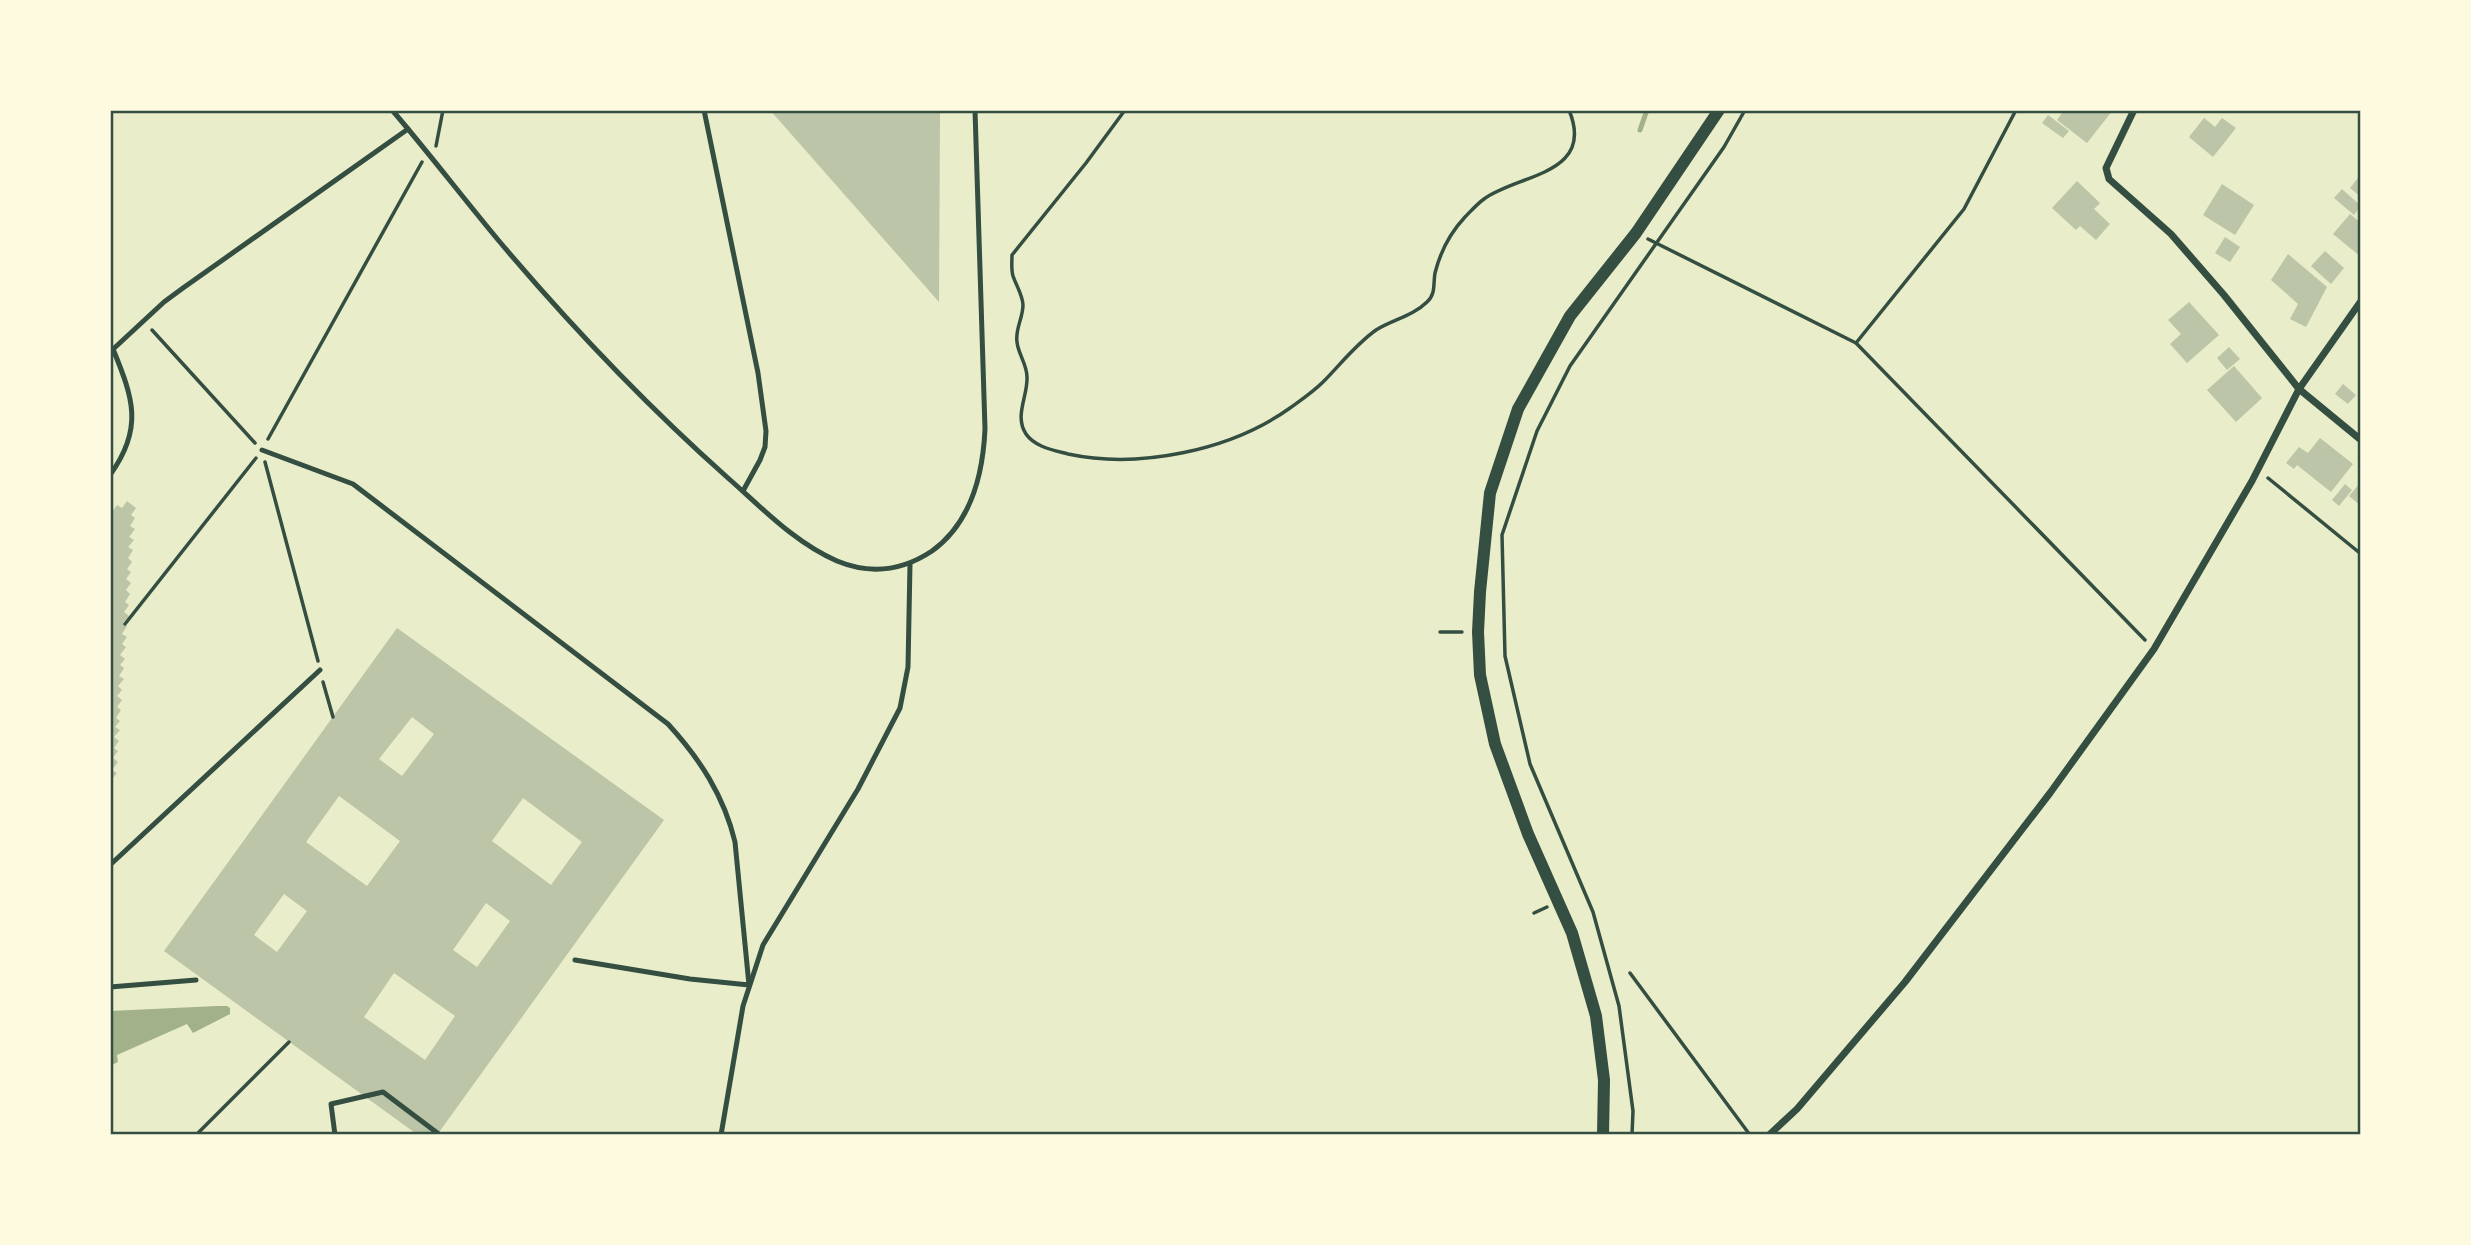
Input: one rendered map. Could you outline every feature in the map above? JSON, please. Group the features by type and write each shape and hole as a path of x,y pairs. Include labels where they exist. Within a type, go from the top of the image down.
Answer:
{"street":[{"path":"1603,1135 1604,1080 1596,1016 1572,933 1528,834 1495,744 1480,675 1480,592 1490,492 1518,409 1570,316 1636,233 1719,110"},
{"path":"2134,110 2106,168 2109,179 2171,234 2299,389 2361,440"},
{"path":"1769,1135 1797,1109 1905,982 2050,793 2154,649 2252,481 2299,389 2361,300"}],"lane":[{"path":"392,110 499,241 592,346 695,448 782,526 837,561 874,570 891,570 910,564 951,536 973,496 984,455 983,308 975,185 975,110"},
{"path":"704,110 758,373 766,431 765,447 743,491"},
{"path":"110,475 119,463 133,420 129,388 112,351 183,288 408,129"},
{"path":"262,450 353,484 668,723 704,767 731,824 739,865 749,985"},
{"path":"721,1135 749,985 763,945 858,789 900,708 908,667 910,564"},
{"path":"110,865 320,670"},
{"path":"575,960 690,979 749,985"},
{"path":"110,987 196,980"},
{"path":"335,1135 331,1104 383,1092 440,1135"}],"path":[{"path":"434,160 443,110"},
{"path":"1125,110 1012,255 1012,272 1023,304 1017,343 1027,379 1021,414 1022,425 1027,436 1038,445 1095,460 1132,459 1187,452 1230,439 1270,421 1290,408 1322,383 1348,354 1376,330 1420,308 1430,300 1435,274 1448,240 1462,220 1485,198 1542,174 1564,159 1575,140 1569,110"},
{"path":"1632,1135 1633,1111 1619,1006 1594,912 1530,764 1504,656 1502,535 1537,431 1570,366 1724,148 1745,110"},
{"path":"1856,343 1964,209 2016,110"},
{"path":"125,624 262,450 428,153"},
{"path":"1636,233 1856,343 2154,649"},
{"path":"144,320 262,450 332,717"},
{"path":"2258,470 2361,554"},
{"path":"1440,632 1478,632"},
{"path":"1630,973 1750,1135"},
{"path":"197,1135 289,1042"}],"shaded area":[{"path":"230,1008 230,1014 193,1033 187,1024 117,1055 118,1062 110,1066 110,1011"}],"building":[{"path":"770,110 940,110 939,302"},
{"path":"2064,110 2113,110 2087,143 2057,120"},
{"path":"2048,115 2069,131 2063,138 2042,123"},
{"path":"2204,118 2215,127 2222,118 2236,128 2213,157 2189,137"},
{"path":"2361,174 2361,197 2350,188"},
{"path":"2077,181 2100,203 2094,209 2110,224 2096,240 2080,226 2076,230 2052,208"},
{"path":"2222,184 2254,205 2235,235 2203,215"},
{"path":"2342,189 2361,206 2354,215 2334,198"},
{"path":"2350,214 2361,223 2361,257 2333,234"},
{"path":"2225,237 2240,247 2230,262 2215,253"},
{"path":"2325,251 2344,268 2331,284 2311,266"},
{"path":"2288,254 2327,287 2306,327 2290,319 2298,304 2271,280"},
{"path":"2189,302 2219,335 2187,363 2170,344 2181,334 2168,320"},
{"path":"2229,347 2240,359 2227,370 2217,358"},
{"path":"2234,366 2262,398 2236,422 2207,390"},
{"path":"2343,384 2356,395 2348,404 2335,394"},
{"path":"2320,438 2353,464 2331,492 2297,465 2294,469 2286,463 2299,447 2308,453"},
{"path":"2361,482 2361,506 2349,496"},
{"path":"2345,484 2352,490 2339,506 2332,500"},
{"path":"127,501 136,508 131,515 135,518 130,526 135,529 129,537 134,540 128,547 133,550 128,558 132,562 127,569 131,572 126,579 131,583 126,590 130,594 125,602 129,605 124,612 129,616 123,623 127,626 122,634 127,637 122,644 126,647 120,655 125,659 120,665 124,668 119,676 124,679 118,686 122,690 117,696 122,700 117,707 121,710 116,718 120,721 115,727 120,730 114,737 119,741 114,748 118,751 113,758 118,762 112,770 117,773 110,782 110,511 117,505 122,508"},
{"path":"397,628 664,820 437,1135 418,1135 164,951","holes":["412,717 434,734 402,776 379,759","339,796 400,841 367,886 306,842","523,798 582,842 551,885 492,841","284,894 307,911 277,952 254,935","486,903 510,921 477,967 453,950","394,973 455,1016 425,1060 364,1017"]}],"waterway":[{"path":"1640,130 1647,110"}]}
